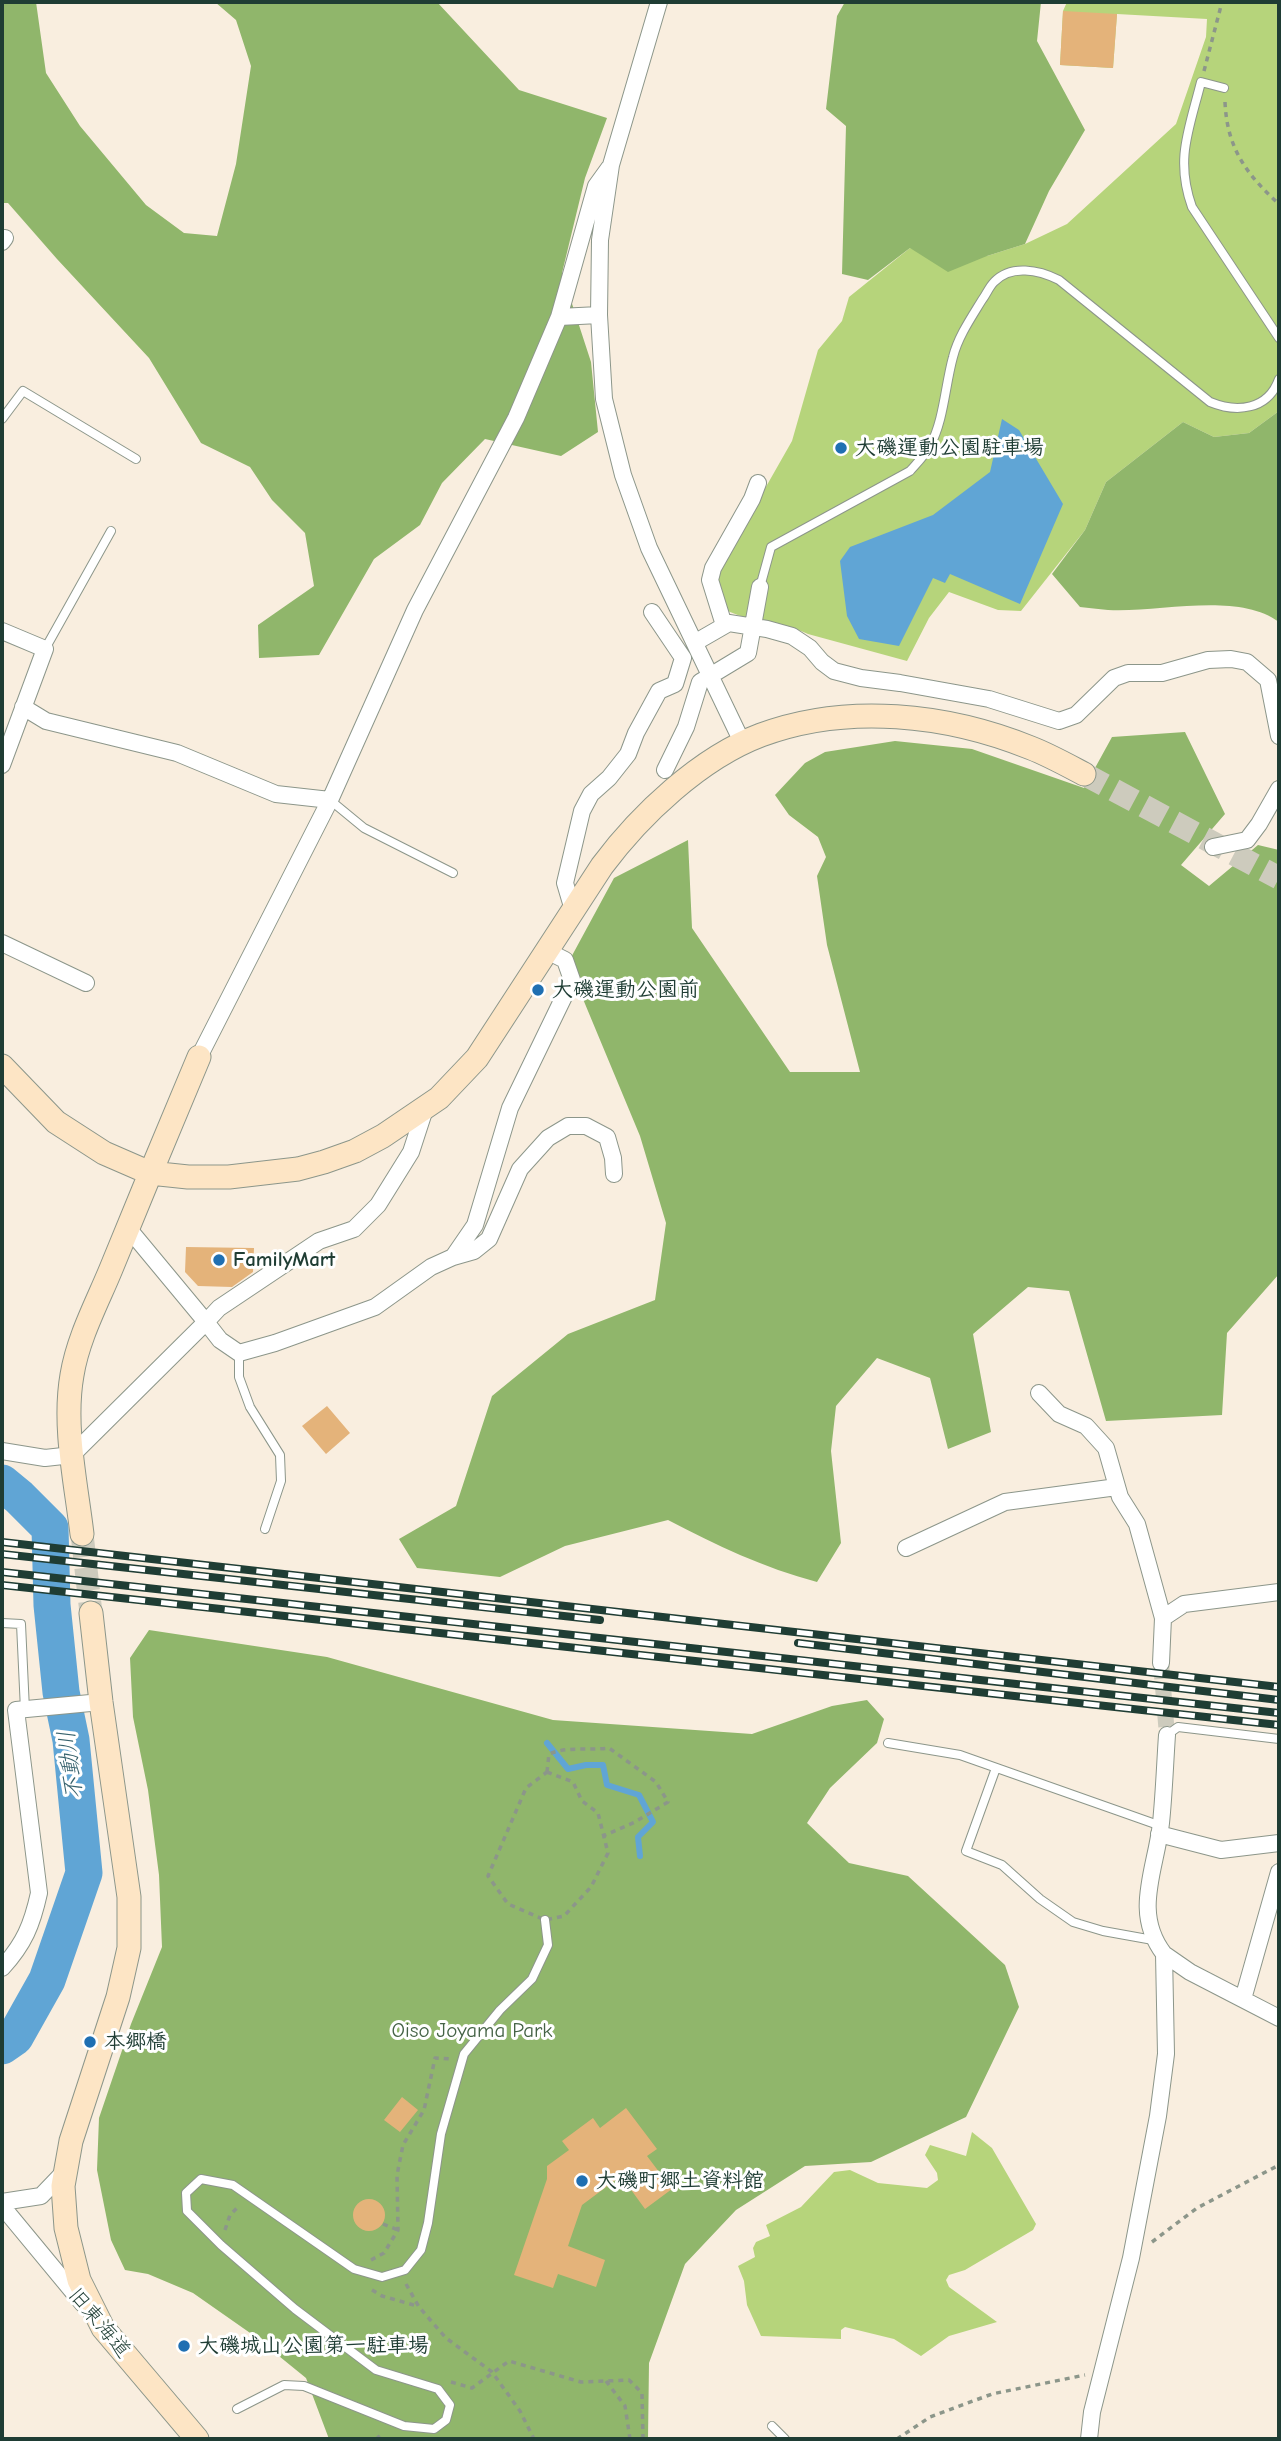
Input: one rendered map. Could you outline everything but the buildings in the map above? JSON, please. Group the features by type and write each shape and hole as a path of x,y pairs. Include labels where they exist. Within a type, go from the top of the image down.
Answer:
{"street":[{"path":"649,2 649,34"},
{"path":"659,2 611,165 600,240 599,315 604,400 623,475 649,548 743,744"},
{"path":"82,1534 69,1405 72,1374 79,1346 199,1057 330,800 415,610 516,418 559,317 596,186 611,165"},
{"path":"559,317 599,315"},
{"path":"724,625 710,580 713,568 752,499 758,483"},
{"path":"665,771 686,727 700,681 748,653 761,587"},
{"path":"573,910 565,883 582,811 592,794 628,754 659,691 674,684 683,658 652,612"},
{"path":"696,642 729,623 792,636 810,648 834,671 989,699 1059,721 1076,715 1114,678 1128,673 1162,673 1208,660 1231,659 1247,662 1268,680 1279,736"},
{"path":"2,631 45,649 2,765"},
{"path":"23,707 46,721 177,753 276,794 330,800"},
{"path":"2,1066 56,1122 104,1153 150,1173 229,1177 298,1168 355,1151 439,1098 477,1058 621,841 643,818 692,776 760,735 810,722 849,716 894,716 940,722 985,733 1031,748 1084,774"},
{"path":"1213,847 1247,840 1279,789"},
{"path":"2,943 86,983"},
{"path":"453,1257 475,1225 510,1108 572,980 565,960 547,951"},
{"path":"2,1451 46,1458 72,1455 219,1308 319,1241 354,1229 378,1205 411,1152 425,1109"},
{"path":"128,1228 220,1340 239,1353 275,1343 374,1307 431,1267 474,1251 489,1239 520,1169 548,1138 568,1126 586,1126 607,1137 614,1174"},
{"path":"1039,1393 1059,1414 1086,1426 1105,1448 1120,1497 1138,1524 1163,1618 1161,1663"},
{"path":"906,1548 1005,1502 1117,1488"},
{"path":"1163,1618 1184,1604 1279,1592"},
{"path":"92,1613 96,1702 129,1897 129,1948 118,1997 71,2141 63,2186 66,2228 79,2280 103,2328"},
{"path":"2,1968 20,1949 33,1920 39,1893 16,1710 96,1702"},
{"path":"1167,1735 1160,1830 1146,1901 1153,1940 1164,1954 1190,1972 1279,2018"},
{"path":"1160,1830 1221,1850 1279,1843"},
{"path":"1243,1999 1279,1872"},
{"path":"1089,2439 1092,2412 1131,2258 1158,2116 1166,2054 1164,1954"},
{"path":"2,2204 41,2196 66,2170"},
{"name":"旧東海道","path":"2,2204 197,2439"}],"lane":[{"path":"1224,88 1201,82 1184,150 1186,189 1192,207 1279,338"},
{"path":"761,587 771,547 910,471 920,460 930,447 936,432 953,354 963,331 994,282 1007,273 1024,270 1043,272 1059,280 1217,405 1225,408 1257,405 1269,396 1279,379"},
{"path":"2,419 23,391 136,459"},
{"path":"45,649 111,531"},
{"path":"330,800 364,828 453,873"},
{"path":"239,1353 239,1377 250,1407 280,1455 281,1481 265,1530"},
{"path":"2,1623 21,1624 25,1710"},
{"path":"1167,1735 1178,1727 1279,1739"},
{"path":"888,1743 960,1755 1160,1830"},
{"path":"996,1768 967,1851 1002,1865 1040,1899 1073,1922 1103,1931 1153,1940"},
{"path":"237,2409 284,2385 304,2386 404,2426 434,2429 446,2420 450,2405 438,2389 376,2370 295,2309 221,2245 187,2211 186,2193 201,2179 233,2185 354,2269 382,2277 405,2270 421,2250 428,2223 441,2134 464,2054 500,2010 533,1979 548,1945 545,1920"},
{"path":"772,2426 785,2439"}],"path":[{"path":"1201,82 1222,2"},
{"path":"1224,88 1226,126 1241,162 1261,188 1279,204"},
{"path":"547,1772 573,1782 582,1801 598,1813 608,1853 591,1887 564,1916 545,1920 508,1904 488,1876 526,1788 547,1772 549,1754 564,1748 589,1751 609,1748 656,1782 668,1802 635,1822 604,1836"},
{"path":"354,2269 384,2253 398,2230 397,2175 403,2145 425,2110 435,2057"},
{"path":"1131,2258 1197,2208 1279,2165"},
{"path":"221,2245 230,2215 249,2196"},
{"path":"383,2224 398,2230"},
{"path":"399,2272 419,2307 446,2338 492,2372 520,2411 534,2439"},
{"path":"438,2389 447,2381 472,2388 509,2361 581,2382 629,2380 642,2393 643,2439"},
{"path":"897,2439 930,2417 992,2394 1103,2371"},
{"path":"606,2381 625,2406 630,2439"}],"green space":[{"path":"2,2 36,2 46,73 80,126 146,205 184,233 217,236 236,164 251,66 236,20 215,2 437,2 519,90 607,118 585,178 562,273 591,362 598,432 561,456 485,439 442,483 420,525 374,559 319,655 259,658 258,625 314,586 305,533 272,500 250,467 201,443 149,358 8,203 2,203"},
{"path":"845,2 1041,2 1037,41 1085,130 1049,191 1025,244 948,272 910,248 868,280 842,274 846,126 826,109 837,16"},
{"path":"1067,2 1279,2 1279,411 1249,433 1214,437 1183,422 1106,482 1085,530 1021,611 998,610 949,592 929,618 907,661 744,617 724,609 713,580 792,441 818,350 842,321 849,297 910,248 987,256 1025,244 1067,224 1176,124 1206,37 1207,19 1117,14 1113,68 1060,65 1063,11"},
{"path":"1279,411 1279,622 1242,607 1220,605 1128,610 1080,607 1052,574 1085,530 1106,482 1183,422 1214,437 1249,433"},
{"path":"1185,732 1225,814 1181,865 1209,886 1258,845 1279,850 1279,1274 1227,1333 1222,1415 1106,1421 1069,1291 1028,1287 973,1334 991,1432 948,1449 930,1378 877,1358 836,1406 831,1451 841,1543 817,1582 741,1555 668,1520 565,1546 500,1577 417,1568 399,1539 456,1506 492,1396 568,1334 655,1300 666,1223 640,1136 568,963 614,878 688,840 692,928 790,1072 860,1072 827,945 817,876 826,857 818,837 789,815 775,795 805,763 825,752 895,741 972,749 1084,788 1112,737"},
{"name":"Oiso Joyama Park","path":"149,1630 327,1657 553,1720 752,1734 832,1706 867,1700 884,1719 877,1743 830,1788 807,1823 849,1863 908,1876 1005,1965 1019,2007 966,2117 871,2162 805,2166 736,2210 685,2264 649,2363 648,2439 329,2439 306,2378 253,2335 193,2293 148,2274 125,2270 111,2240 97,2170 99,2118 131,2024 162,1947 159,1875 148,1790 133,1717 130,1658"},
{"path":"972,2132 992,2148 1036,2224 1033,2230 965,2270 949,2275 946,2280 949,2287 997,2322 949,2336 921,2356 894,2339 845,2327 841,2330 841,2339 761,2336 747,2305 744,2281 738,2266 755,2257 753,2248 756,2242 770,2236 766,2225 801,2207 834,2172 850,2170 878,2183 927,2188 938,2180 937,2173 925,2155 930,2145 966,2156"}],"water":[{"path":"1002,419 1019,430 1063,504 1020,604 950,574 945,583 933,578 899,646 859,639 847,616 840,561 850,547 933,515 990,472"}],"waterway":[{"name":"不動川","path":"2,1483 50,1528 52,1605 61,1692 71,1740 84,1873 47,1980 15,2037 2,2046"},
{"path":"547,1743 568,1769 603,1765 607,1785 639,1795 653,1822 638,1837 640,1856"}],"tunnel":[{"path":"1084,774 1279,878"},
{"path":"82,1534 91,1613"},
{"path":"1161,1663 1167,1735"}],"railway":[{"path":"2,1542 1279,1687"},
{"path":"2,1554 600,1620"},
{"path":"2,1572 1279,1713"},
{"path":"2,1585 1279,1725"},
{"path":"798,1643 1279,1700"}],"place":[{"name":"大磯運動公園駐車場","path":"841,448"},
{"name":"大磯運動公園前","path":"538,990"},
{"name":"FamilyMart","path":"219,1260"},
{"name":"本郷橋","path":"90,2042"},
{"name":"大磯町郷土資料館","path":"582,2181"},
{"name":"大磯城山公園第一駐車場","path":"184,2346"}]}
